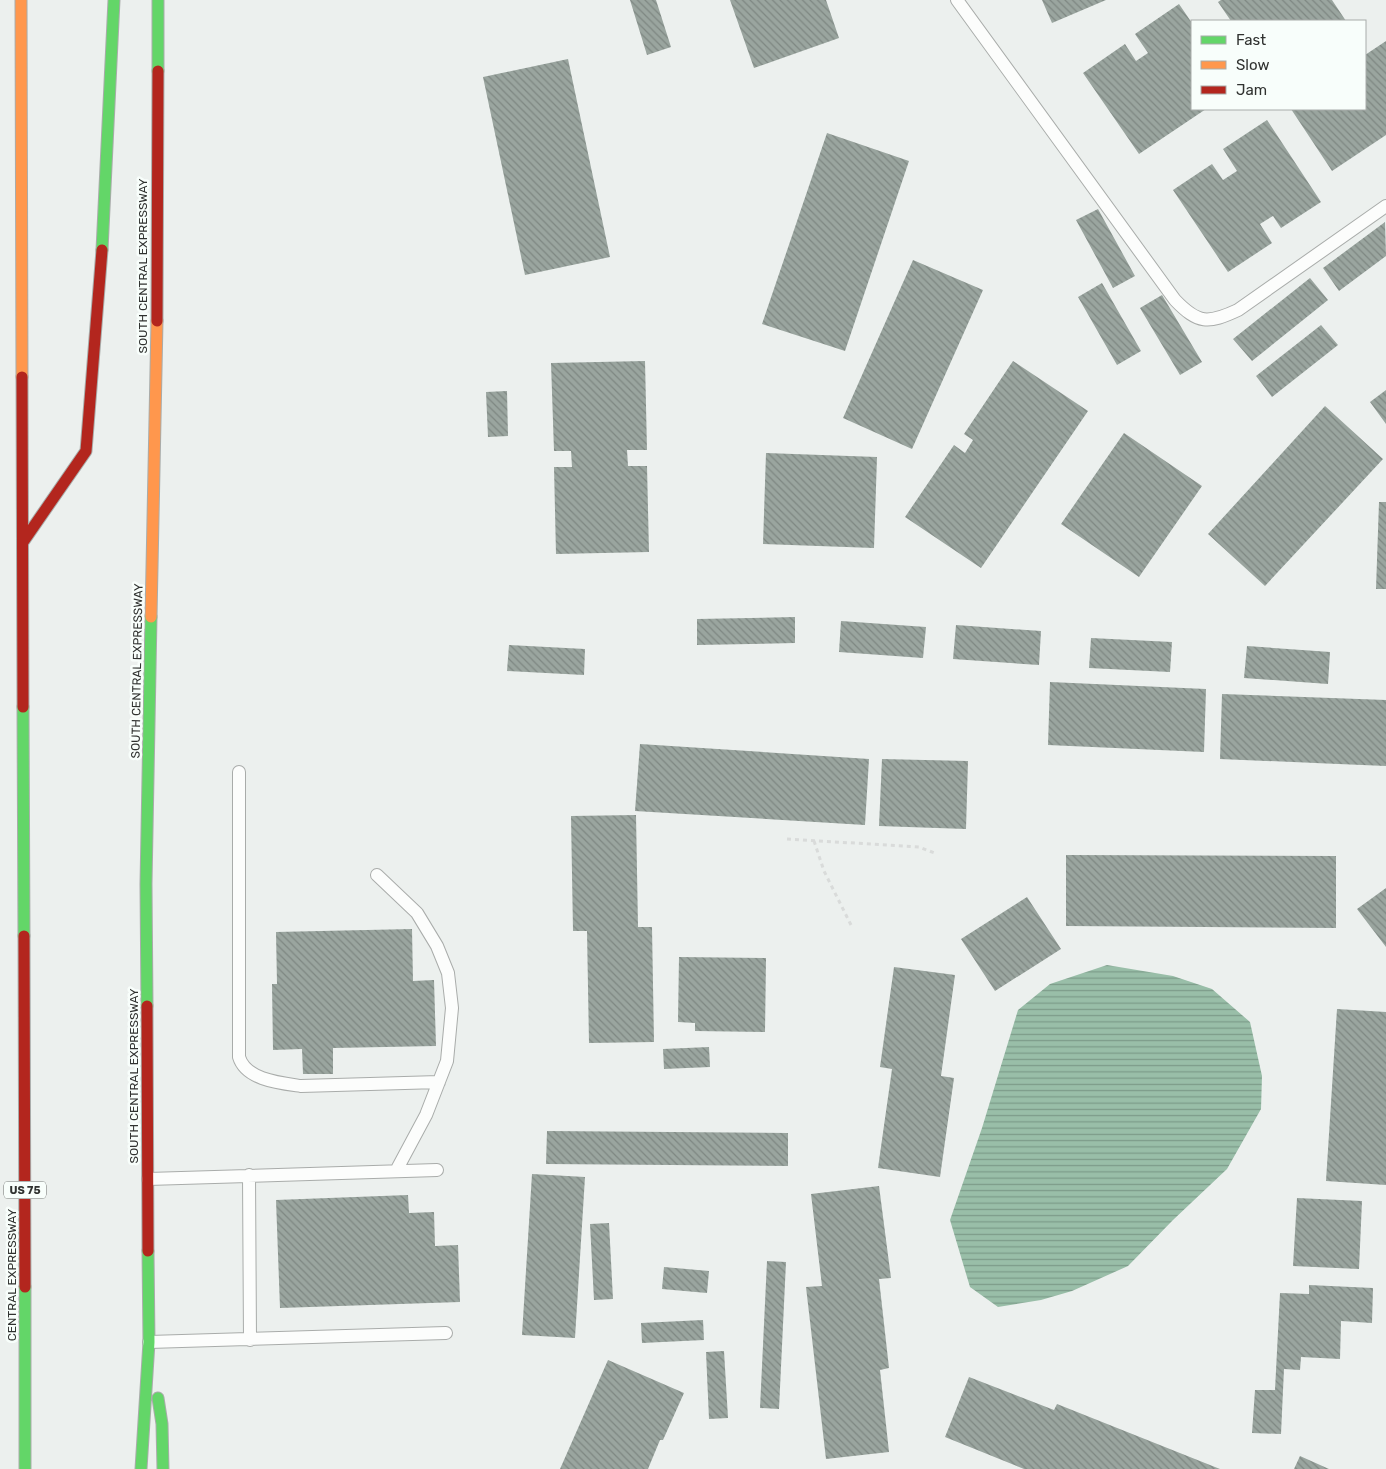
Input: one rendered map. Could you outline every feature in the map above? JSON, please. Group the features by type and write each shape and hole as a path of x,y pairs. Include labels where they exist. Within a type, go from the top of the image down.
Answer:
{"main road":[{"name":"CENTRAL EXPRESSWAY","path":"21,0 25,1469"},
{"path":"23,542 86,451 101,262 114,0"},
{"name":"SOUTH CENTRAL EXPRESSWAY","path":"141,1469 149,1342 146,884 157,311 158,0"},
{"name":"SOUTH CENTRAL EXPRESSWAY","path":"149,1342 162,1424 163,1469"}],"lane":[{"path":"957,0 1175,300 1187,313 1202,320 1219,319 1238,310 1386,206"},
{"path":"239,772 239,1048 242,1065 249,1072 259,1077 301,1086 439,1082"},
{"path":"377,875 417,913 437,946 448,973 452,1008 447,1061 426,1115 396,1171"},
{"path":"148,1179 437,1170"},
{"path":"249,1176 250,1340"},
{"path":"149,1342 446,1333"}],"path":[{"path":"787,839 919,847 937,854"},
{"path":"814,842 824,871 851,925"}],"shaded area":[{"path":"1107,965 1173,976 1212,989 1250,1022 1262,1076 1261,1109 1227,1169 1128,1266 1072,1291 1041,1300 998,1307 970,1287 950,1220 982,1128 1018,1010 1050,984"}],"building":[{"path":"630,0 656,0 671,47 647,55"},
{"path":"730,0 826,0 839,38 754,68"},
{"path":"1042,0 1106,0 1052,23"},
{"path":"1221,0 1332,0 1345,20 1230,20 1218,2"},
{"path":"1179,4 1191,22 1191,110 1205,110 1139,154 1083,73 1125,44 1136,61 1148,53 1135,34"},
{"path":"1386,41 1386,135 1332,171 1292,110 1366,110 1366,54"},
{"path":"568,59 610,257 525,275 483,77"},
{"path":"1267,120 1321,202 1281,228 1273,216 1260,224 1272,243 1228,272 1173,190 1212,164 1223,180 1237,171 1223,149"},
{"path":"827,133 909,161 845,351 762,324"},
{"path":"1098,209 1135,276 1113,288 1076,220"},
{"path":"1385,222 1386,256 1339,291 1323,268"},
{"path":"913,260 983,290 912,449 843,418"},
{"path":"1310,278 1328,300 1252,361 1233,339"},
{"path":"1102,283 1141,351 1117,365 1078,297"},
{"path":"1162,295 1202,362 1180,375 1140,308"},
{"path":"1321,325 1338,345 1272,397 1256,376"},
{"path":"645,361 647,450 627,450 628,466 647,466 649,552 556,554 554,467 572,467 571,451 554,451 551,363"},
{"path":"1013,361 1088,411 981,568 905,517 954,445 965,453 973,440 964,434"},
{"path":"1386,390 1386,424 1370,402"},
{"path":"507,391 508,436 488,437 486,392"},
{"path":"1325,406 1383,459 1265,586 1208,534"},
{"path":"1124,433 1202,486 1139,577 1061,524"},
{"path":"766,453 877,457 874,548 763,544"},
{"path":"1379,502 1386,502 1386,589 1376,589"},
{"path":"795,617 795,643 697,645 697,619"},
{"path":"841,621 926,627 923,658 839,652"},
{"path":"956,625 1041,631 1039,665 953,659"},
{"path":"1091,638 1172,642 1170,672 1089,668"},
{"path":"509,645 585,649 584,675 507,671"},
{"path":"1247,646 1330,652 1328,684 1244,678"},
{"path":"1050,682 1206,689 1204,752 1048,745"},
{"path":"1222,694 1386,700 1386,766 1220,759"},
{"path":"640,744 869,759 865,825 635,811"},
{"path":"882,759 968,761 966,829 879,826"},
{"path":"636,815 638,927 652,927 654,1042 589,1043 587,931 573,931 571,816"},
{"path":"1066,855 1336,856 1336,928 1066,926"},
{"path":"1386,888 1386,947 1357,909"},
{"path":"1027,897 1061,949 995,991 961,939"},
{"path":"412,929 413,981 434,980 436,1046 333,1048 333,1074 303,1074 302,1049 273,1050 272,984 277,984 276,932"},
{"path":"679,957 766,958 765,1032 695,1031 695,1023 678,1022"},
{"path":"894,967 955,975 941,1076 954,1078 940,1177 878,1168 892,1069 880,1067"},
{"path":"1337,1009 1386,1012 1386,1185 1326,1181"},
{"path":"709,1047 710,1067 664,1069 663,1049"},
{"path":"547,1131 788,1133 788,1166 546,1164"},
{"path":"532,1174 585,1177 575,1338 522,1335"},
{"path":"879,1186 891,1278 879,1279 889,1368 880,1370 889,1452 826,1459 806,1287 822,1286 811,1194"},
{"path":"408,1195 409,1213 434,1212 435,1246 458,1245 460,1302 280,1308 276,1200"},
{"path":"1297,1198 1362,1201 1359,1269 1293,1266"},
{"path":"609,1223 613,1299 594,1300 590,1224"},
{"path":"767,1261 786,1262 779,1409 760,1408"},
{"path":"664,1267 709,1271 707,1293 662,1289"},
{"path":"1309,1285 1373,1288 1372,1323 1341,1321 1340,1359 1301,1357 1300,1370 1284,1369 1281,1434 1252,1433 1255,1390 1275,1390 1280,1293 1309,1294"},
{"path":"703,1320 704,1340 642,1343 641,1323"},
{"path":"724,1351 728,1418 709,1419 706,1352"},
{"path":"608,1360 684,1393 663,1440 660,1440 648,1469 560,1469"},
{"path":"969,1377 1054,1410 1057,1404 1220,1469 1024,1469 945,1437"},
{"path":"1300,1456 1329,1469 1294,1469"}],"traffic: fast":[{"path":"102,250 114,0"},
{"path":"158,0 158,71"},
{"path":"147,1006 146,884 151,617"},
{"path":"23,707 24,936"},
{"path":"141,1469 149,1342 148,1251"},
{"path":"25,1287 25,1469"},
{"path":"158,1398 162,1424 163,1469"}],"traffic: slow":[{"path":"21,0 22,377"},
{"path":"151,617 157,321"}],"traffic: jam":[{"path":"157,321 158,71"},
{"path":"23,542 86,451 102,250"},
{"path":"22,377 23,707"},
{"path":"24,936 25,1287"},
{"path":"147,1006 148,1251"}]}
